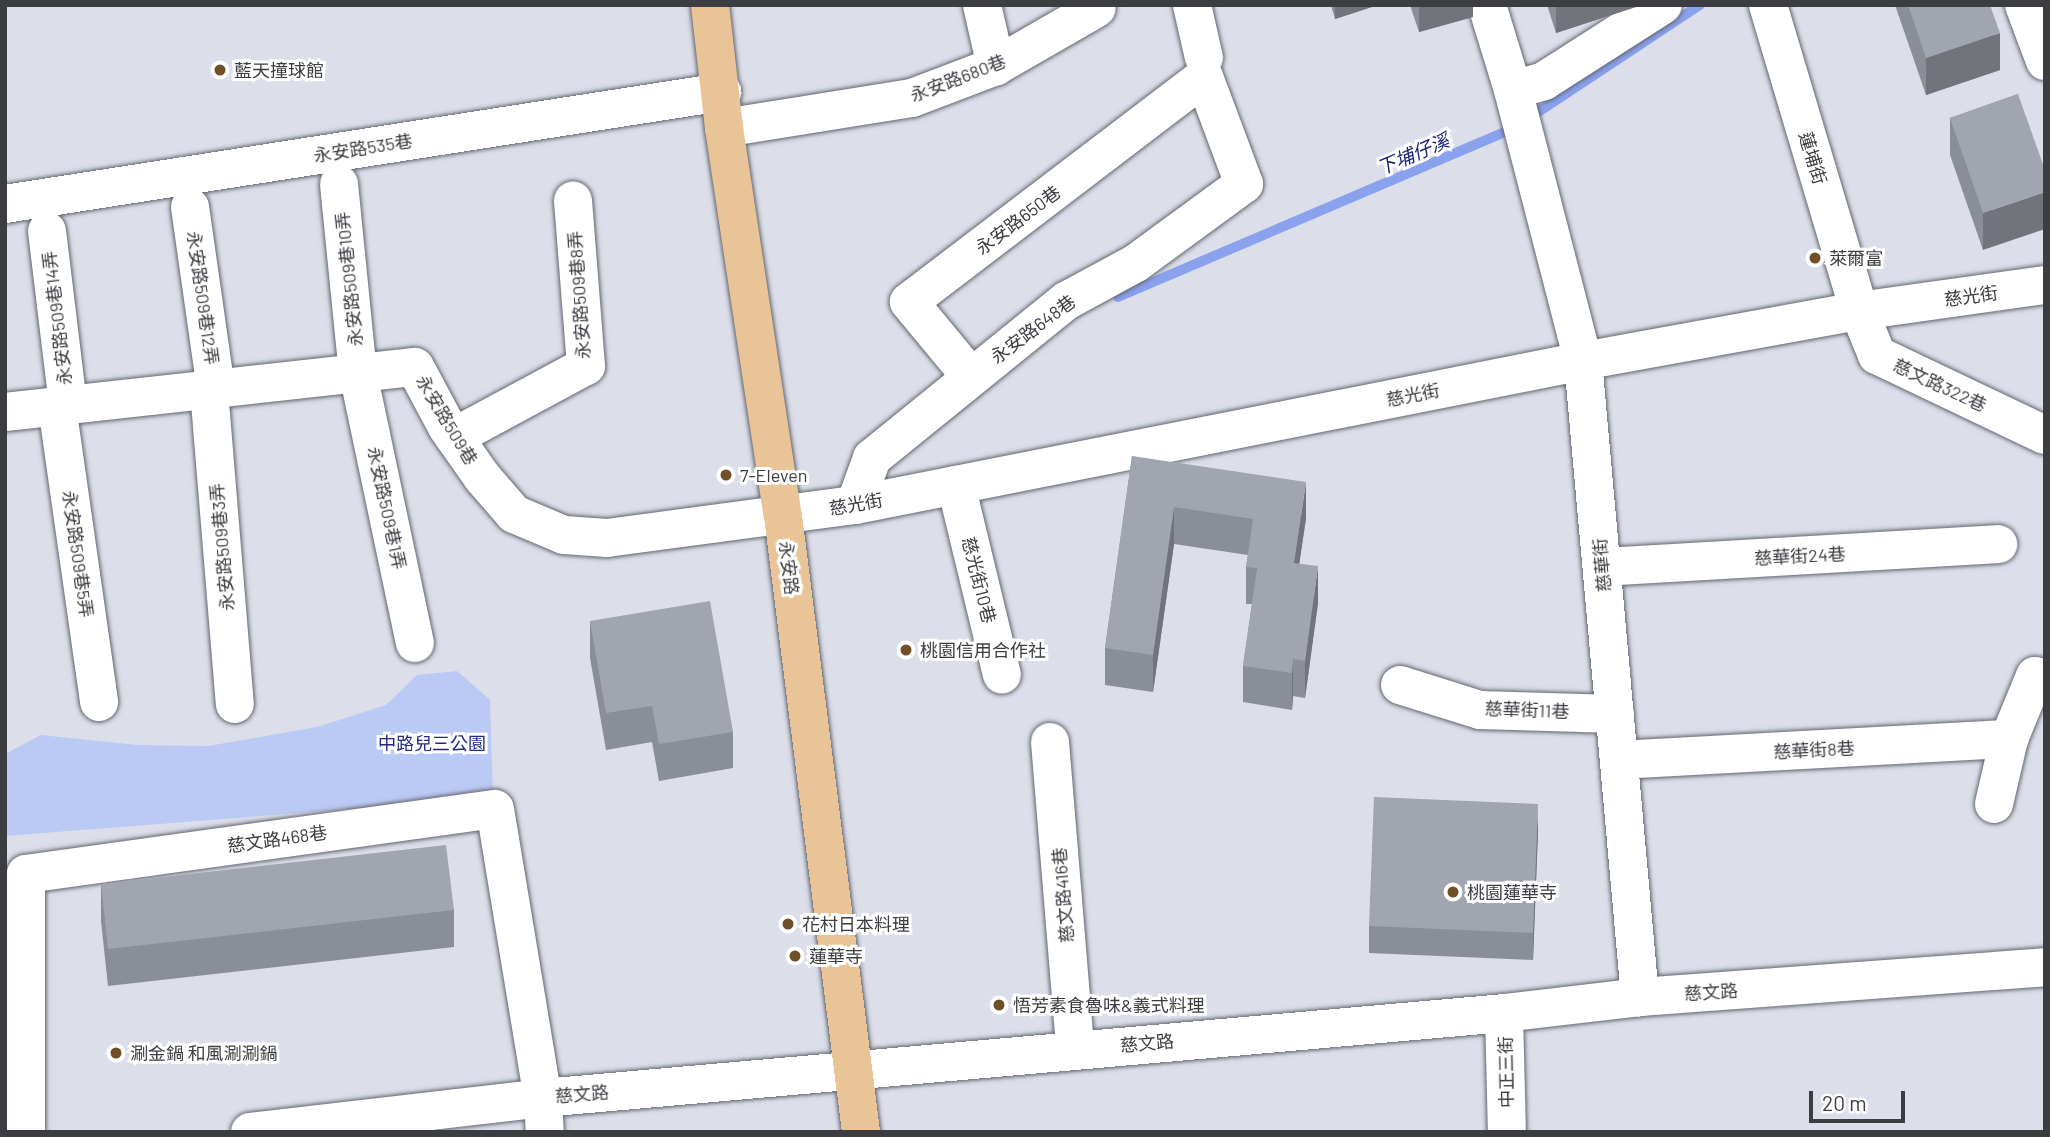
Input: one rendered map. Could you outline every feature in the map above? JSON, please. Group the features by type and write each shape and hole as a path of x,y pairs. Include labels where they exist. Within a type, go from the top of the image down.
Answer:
{"main road":[{"name":"永安路","path":"710,5 783,516 861,1132"}],"street":[{"path":"982,5 996,66"},
{"path":"1192,5 1204,67"},
{"name":"慈華街","path":"1487,5 1519,112 1583,361 1640,997"},
{"path":"1519,112 1544,81 1663,5"},
{"name":"蓮埔街","path":"1768,5 1859,312"},
{"path":"2024,5 2045,61"},
{"name":"永安路680巷","path":"723,110 912,98 996,66 1097,8"},
{"name":"永安路648巷","path":"855,505 872,458 1066,301 1136,262 1244,184 1204,67"},
{"name":"永安路650巷","path":"971,377 909,302 1204,67"},
{"name":"永安路535巷","path":"5,204 723,110"},
{"name":"永安路509巷10弄","path":"339,184 358,373"},
{"name":"永安路509巷8弄","path":"454,437 586,366 573,201"},
{"name":"永安路509巷12弄","path":"190,207 213,389"},
{"name":"永安路509巷14弄","path":"47,231 62,406"},
{"name":"慈光街","path":"783,516 855,505 1583,361 1859,312 2045,285"},
{"name":"慈文路322巷","path":"1859,312 1877,355 2045,435"},
{"name":"永安路509巷","path":"5,412 415,367 454,437 482,477 514,514 564,535 607,538 783,516"},
{"name":"永安路509巷1弄","path":"358,373 415,643"},
{"name":"永安路509巷3弄","path":"213,389 235,704"},
{"name":"永安路509巷5弄","path":"62,406 99,702"},
{"name":"慈光街10巷","path":"956,485 1002,675"},
{"name":"慈華街24巷","path":"1602,568 1998,544"},
{"path":"1994,804 2009,739 2035,676 2045,679"},
{"name":"慈華街11巷","path":"1400,685 1480,709 1615,714"},
{"name":"慈華街8巷","path":"1619,760 2009,739"},
{"name":"慈文路416巷","path":"1050,742 1076,1049"},
{"name":"慈文路468巷","path":"26,1132 26,874 495,809 544,1115"},
{"name":"慈文路","path":"250,1132 544,1115 853,1071 1076,1049 1504,1013 1640,997 2045,967"},
{"name":"中正三街","path":"1504,1013 1507,1132"}],"green space":[{"name":"中路兒三公園","path":"457,671 490,700 493,798 5,836 5,754 41,735 137,745 208,746 317,727 386,705 417,675"}],"building":[{"path":"1908,5 1990,5 2000,33 1926,58"},
{"path":"2018,94 2045,170 2045,192 1983,213 1950,118"},
{"path":"1132,456 1306,482 1294,563 1318,566 1305,661 1293,659 1292,673 1243,666 1257,568 1246,567 1253,519 1174,507 1153,655 1105,648"},
{"path":"710,601 733,732 659,744 652,706 606,713 590,621"},
{"name":"桃園蓮華寺","path":"1374,797 1538,804 1533,933 1369,926"},
{"path":"446,845 454,910 108,949 101,884"}],"waterway":[{"name":"下埔仔溪","path":"1529,118 1700,5"},
{"name":"下埔仔溪","path":"1118,297 1514,128"}],"place":[{"name":"藍天撞球館","path":"220,70"},
{"name":"萊爾富","path":"1815,258"},
{"name":"7-Eleven","path":"726,475"},
{"name":"桃園信用合作社","path":"906,650"},
{"name":"桃園蓮華寺","path":"1453,892"},
{"name":"花村日本料理","path":"788,924"},
{"name":"蓮華寺","path":"795,956"},
{"name":"悟芳素食魯味&義式料理","path":"999,1005"},
{"name":"涮金鍋 和風涮涮鍋","path":"116,1053"}]}
